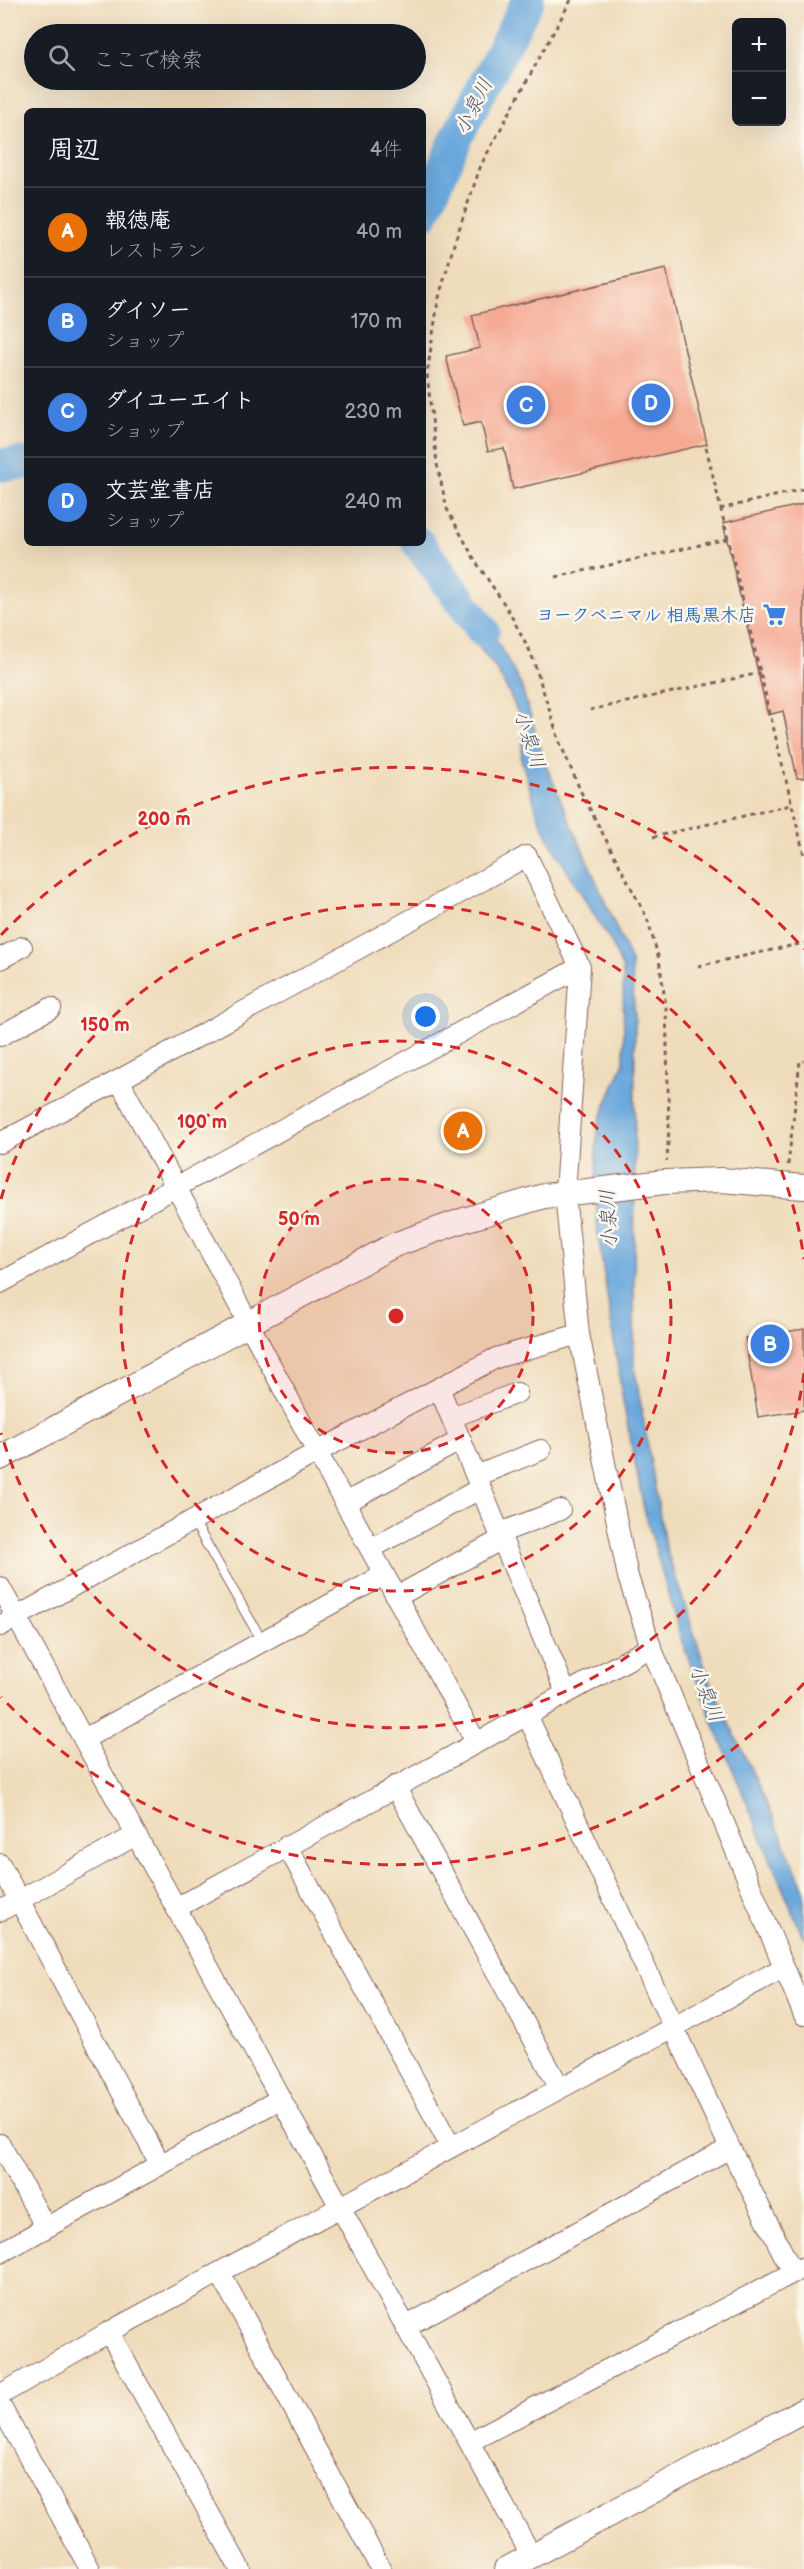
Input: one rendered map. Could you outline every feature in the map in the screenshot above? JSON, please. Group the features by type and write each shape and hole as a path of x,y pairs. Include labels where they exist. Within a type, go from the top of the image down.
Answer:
{"street":[{"path":"0,1143 527,856 580,967 576,1193 579,1334 628,1577 651,1647 804,2015"},
{"path":"0,959 22,947"},
{"path":"0,1283 580,967"},
{"path":"0,1036 51,1008"},
{"path":"119,1080 177,1185 317,1452 476,1742"},
{"path":"0,1458 394,1245 544,1196 665,1182 721,1180 804,1187"},
{"path":"8,1621 317,1452 496,1358 579,1334"},
{"path":"439,1388 566,1693"},
{"path":"452,1417 517,1393"},
{"path":"345,1503 461,1440"},
{"path":"370,1549 479,1482 541,1450"},
{"path":"396,1597 501,1536 560,1510"},
{"path":"84,1739 384,1575"},
{"path":"0,1587 8,1621 84,1739 531,2556"},
{"path":"176,1908 651,1647"},
{"path":"469,2442 799,2270 730,2148 527,1714"},
{"path":"395,1786 560,2088"},
{"path":"0,1911 136,1835"},
{"path":"287,1846 451,2147"},
{"path":"0,1864 160,2164"},
{"path":"0,2395 109,2332 341,2209 783,1968"},
{"path":"0,2253 45,2226 280,2099"},
{"path":"0,2144 45,2226"},
{"path":"405,2327 730,2148"},
{"path":"220,2273 381,2569"},
{"path":"109,2332 240,2569"},
{"path":"0,2405 90,2569"},
{"path":"507,2569 804,2410"}],"lane":[{"path":"193,1520 262,1641"}],"path":[{"path":"571,0 481,165 454,244 438,302 427,374 437,464 447,509 476,562 507,608 531,653 560,743 581,792 647,918 659,959 666,1007 669,1127 665,1182"},
{"path":"706,447 804,855"},
{"path":"720,509 804,489"},
{"path":"556,577 727,539"},
{"path":"590,710 760,673"},
{"path":"653,837 792,805"},
{"path":"698,966 804,944"},
{"path":"788,1167 800,1060 804,1061"}],"water":[{"path":"470,591 521,685 545,763 631,962 635,1019 634,1365 665,1545 710,1682 772,1814 804,1890 804,1939 712,1720 680,1636 644,1509 622,1396 597,1228 596,1148 599,1122 624,1062 623,970 612,944 554,849 539,818 521,759 524,727 511,697 495,667 442,602"}],"building":[{"path":"666,269 707,444 513,489 504,448 488,451 481,422 463,426 446,356 480,348 472,315"},
{"name":"ヨークベニマル 相馬黒木店","path":"804,504 804,778 797,778 783,711 768,715 723,523"},
{"path":"804,1329 804,1410 758,1417 745,1338"}],"waterway":[{"name":"小泉川","path":"426,207 457,137 528,0"},
{"path":"0,465 24,463"},
{"name":"小泉川","path":"420,546 483,631"}],"place":[{"name":"文芸堂書店","path":"651,403"},
{"name":"ダイユーエイト","path":"526,405"},
{"name":"ヨークベニマル 相馬黒木店","path":"774,615"},
{"name":"報徳庵","path":"463,1131"},
{"name":"ダイソー","path":"770,1344"}]}
